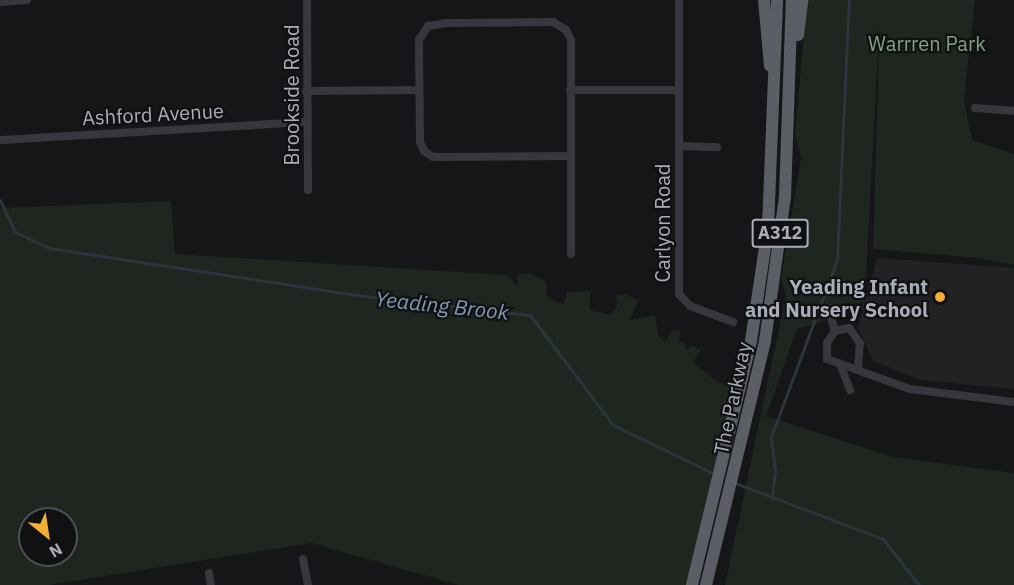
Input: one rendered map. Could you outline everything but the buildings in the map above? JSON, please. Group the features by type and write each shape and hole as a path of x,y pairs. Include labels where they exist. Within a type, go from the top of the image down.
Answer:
{"highway":[{"name":"A312","path":"764,0 776,106"},
{"name":"The Parkway","path":"692,585 724,462 751,341 768,227 776,106 777,0"},
{"name":"The Parkway","path":"706,585 739,463 766,330 785,196 790,107 792,0"},
{"name":"A312","path":"790,107 802,0"}],"street":[{"path":"0,2 27,0"},
{"name":"Brookside Road","path":"307,0 308,190"},
{"name":"Carlyon Road","path":"679,0 679,294 690,306 733,322"},
{"path":"571,156 430,156 420,142 418,90 419,40 428,26 553,22 564,27 570,36 571,156 571,254"},
{"path":"306,91 418,90"},
{"path":"570,90 678,90"},
{"path":"975,108 1014,111"},
{"name":"Ashford Avenue","path":"2,140 307,122"},
{"path":"679,146 717,147"},
{"path":"828,308 835,331"},
{"path":"858,369 860,343 849,328 835,331 826,343 827,359 910,389 1014,402"},
{"path":"840,364 850,390"},
{"path":"303,559 308,585"},
{"path":"209,573 211,585"}],"shaded area":[{"name":"Yeading Infant and Nursery School","path":"877,258 1014,268 1014,389 920,380 873,361 858,327"}],"green space":[{"name":"Warrren Park","path":"807,0 975,0 964,100 972,140 1014,154 1014,265 978,258 873,249 880,19 864,309 797,329 766,416 893,457 1014,473 1014,585 725,585 786,295 781,280 801,158 795,135"},
{"path":"171,201 175,254 506,275 518,285 517,275 530,273 546,282 547,295 555,301 563,304 567,292 590,291 590,310 610,315 617,306 616,296 626,294 638,301 630,320 655,315 658,335 666,342 670,332 680,330 679,341 685,343 687,350 692,346 701,350 693,363 719,383 738,388 687,585 458,585 311,543 49,585 0,585 0,208"}],"waterway":[{"path":"772,499 775,470 771,437 837,260 849,0"},
{"name":"Yeading Brook","path":"0,200 15,232 49,248 356,295 530,315 613,425 715,474"},
{"name":"Yeading Brook","path":"735,483 883,539 919,585"}],"place":[{"name":"Yeading Infant and Nursery School","path":"940,297"}]}
